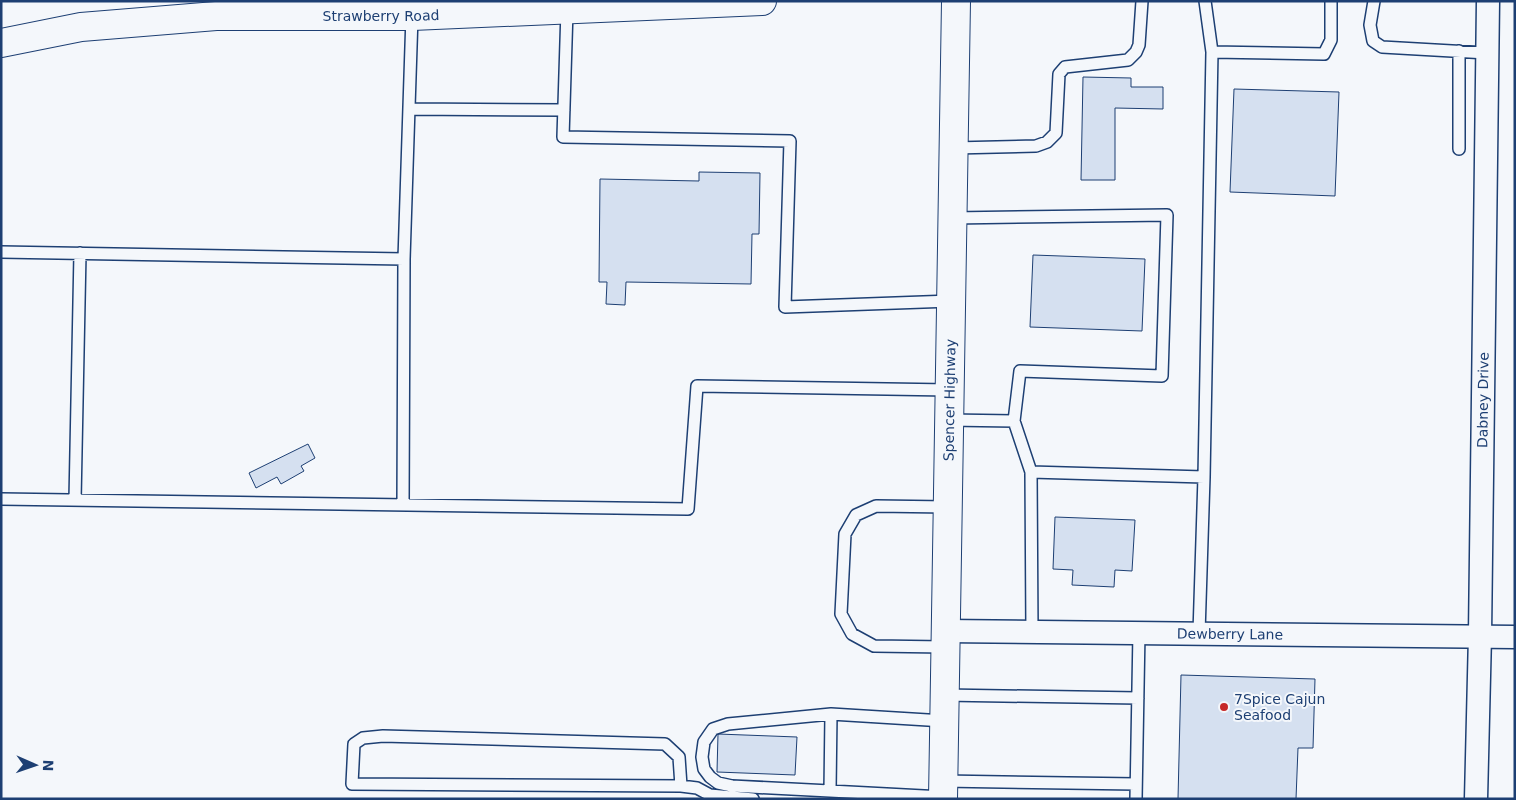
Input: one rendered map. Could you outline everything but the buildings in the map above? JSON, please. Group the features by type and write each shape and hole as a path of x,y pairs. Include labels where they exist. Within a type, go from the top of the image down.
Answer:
{"street":[{"name":"Strawberry Road","path":"1,43 81,27 216,16 410,8 567,10 762,1"},
{"name":"Spencer Highway","path":"943,792 956,1"},
{"name":"Dabney Drive","path":"1476,799 1480,635 1488,1"},
{"name":"Dewberry Lane","path":"945,639 1032,632 1480,635 1515,637"}],"lane":[{"path":"953,148 1036,146 1048,142 1056,133 1059,74 1065,67 1128,60 1136,52 1139,45 1142,1"},
{"path":"1199,633 1204,477 1212,52 1205,1"},
{"path":"1212,52 1324,54 1331,40 1331,1"},
{"path":"1374,1 1370,25 1373,41 1382,47 1487,53"},
{"path":"402,505 404,259 410,8"},
{"path":"567,10 563,136 790,141 786,307 951,301"},
{"path":"1459,149 1460,51"},
{"path":"409,109 564,110"},
{"path":"952,218 1167,215 1162,376 1020,371 1014,420 1031,472 1032,632"},
{"path":"1,252 404,259"},
{"path":"75,500 80,253"},
{"path":"1,499 688,510 697,386 949,390"},
{"path":"949,420 1014,420"},
{"path":"1031,472 1204,477"},
{"path":"945,639 874,646 852,634 841,614 845,534 856,515 876,506 948,507"},
{"path":"1136,799 1139,632"},
{"path":"1136,784 872,793 732,786 718,783 710,777 704,769 702,756 704,742 713,729 728,724 831,714 1138,698"},
{"path":"830,791 831,714"},
{"path":"681,786 679,757 665,744 383,736 363,738 354,744 352,784 681,786 696,788 710,795 753,799"},
{"path":"860,799 872,793"}],"place":[{"name":"7Spice Cajun Seafood","path":"1224,707"}]}
